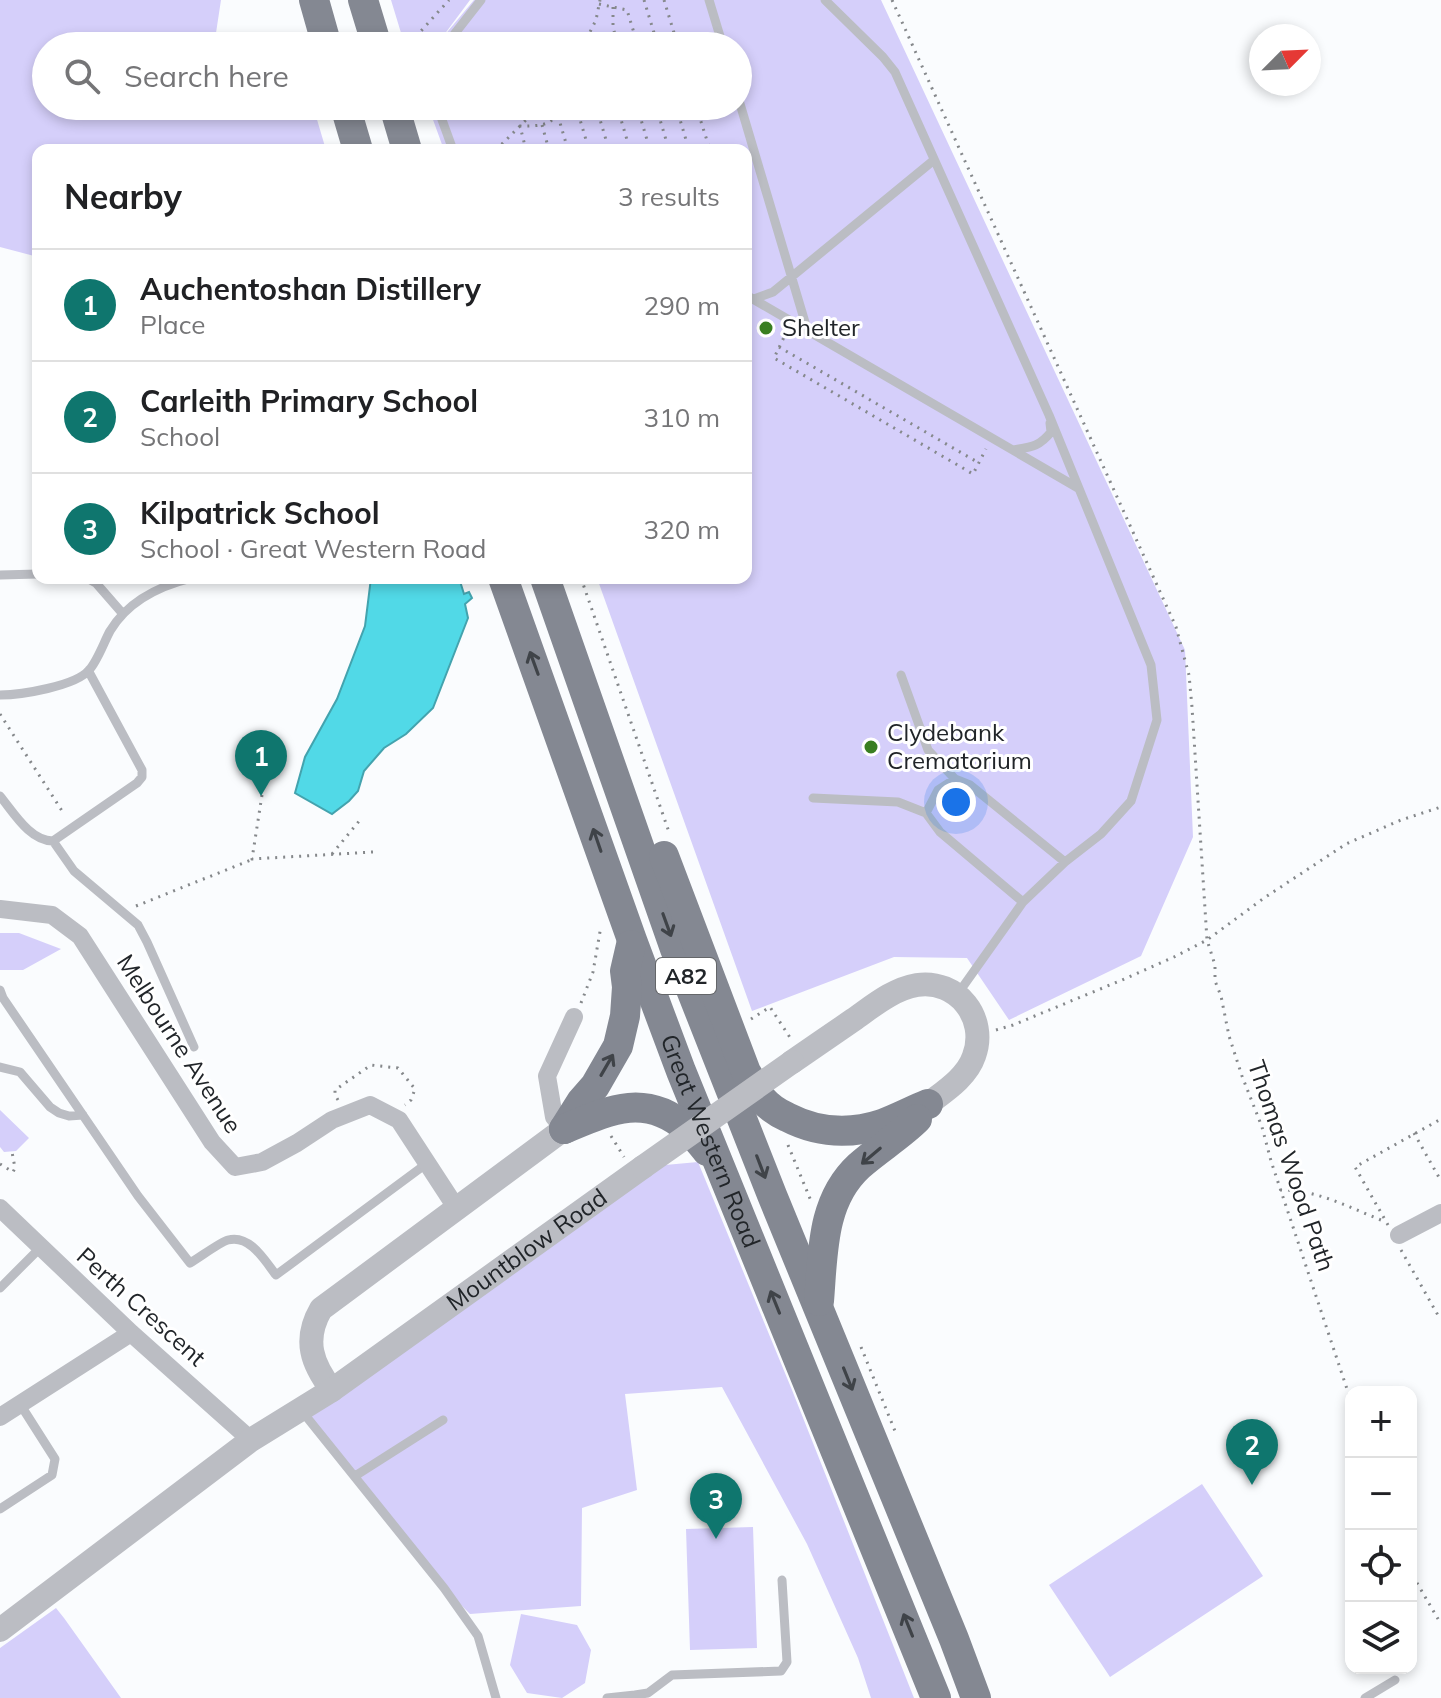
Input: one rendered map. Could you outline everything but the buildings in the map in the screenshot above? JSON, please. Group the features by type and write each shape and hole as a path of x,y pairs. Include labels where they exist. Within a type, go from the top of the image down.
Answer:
{"main road":[{"path":"314,0 323,32"},
{"path":"363,0 373,32"},
{"path":"349,120 356,144"},
{"path":"398,120 405,144"},
{"name":"Great Western Road","path":"505,584 632,940 719,1164 936,1698"},
{"name":"Great Western Road","path":"547,584 675,949 772,1195 949,1624 976,1698"},
{"path":"566,640 611,712 730,1032 746,1072 763,1100 780,1114 800,1124 822,1131 839,1132 883,1124 928,1104"},
{"path":"564,1129 595,1086 618,1046 625,1016 625,971 632,940"},
{"path":"819,1307 824,1237 828,1217 842,1185 856,1169 916,1121 928,1104"},
{"name":"A82","path":"564,1129 607,1112 631,1107 646,1108 662,1113 685,1127 719,1164"}],"street":[{"name":"Melbourne Avenue","path":"0,909 52,915 80,936 212,1142 235,1167 262,1162 332,1120 370,1105 391,1116"},
{"name":"Mountblow Road","path":"0,1630 251,1440 332,1390 634,1164 793,1052 908,987 932,985 944,987 957,995"},
{"path":"928,1104 953,1084 974,1058 977,1026 972,1010 957,995"},
{"path":"332,1390 312,1355 313,1329 321,1309 564,1129 554,1117 547,1076 574,1017"},
{"path":"391,1116 399,1120 457,1209"},
{"name":"Perth Crescent","path":"0,1208 131,1333 251,1440"},
{"path":"1393,1232 1441,1213"},
{"path":"0,1417 131,1333"}],"lane":[{"path":"456,32 481,0"},
{"path":"709,0 719,32"},
{"path":"825,0 895,72 1049,415 1151,665 1157,720 1131,801 1101,834 1065,862 1023,902 957,995"},
{"path":"442,120 451,144"},
{"path":"745,120 752,144"},
{"path":"752,144 807,329"},
{"path":"752,297 773,292 934,160"},
{"path":"752,298 1080,489"},
{"path":"1013,450 1032,447 1043,441 1051,432 1049,415"},
{"path":"0,575 32,574"},
{"path":"97,584 123,614"},
{"path":"0,695 37,691 66,683 89,672 112,628 123,614 170,584"},
{"path":"0,796 36,837 53,841 142,777 142,770 89,672"},
{"path":"901,675 928,750 955,779 970,785 1065,862"},
{"path":"926,813 938,790 955,779"},
{"path":"813,798 898,802 926,813 940,832 1023,902"},
{"path":"53,841 74,871 138,925 194,1047"},
{"path":"0,990 138,1196 190,1263 228,1240 244,1240 276,1275 426,1164"},
{"path":"0,1067 20,1072 59,1113 83,1115"},
{"path":"0,1288 41,1247"},
{"path":"0,1509 52,1475 55,1467 55,1459 20,1404"},
{"path":"301,1410 444,1588 478,1636 496,1698"},
{"path":"355,1476 443,1420"},
{"path":"607,1698 648,1693 676,1674 781,1671 787,1662 782,1580"},
{"path":"1365,1698 1395,1680"}],"path":[{"path":"420,32 449,0"},
{"path":"644,0 654,32"},
{"path":"664,0 674,32"},
{"name":"Thomas Wood Path","path":"892,0 1176,627 1189,675 1207,940 1215,965 1215,981 1229,1036 1262,1127 1346,1386"},
{"path":"590,32 599,2 627,10 634,32"},
{"path":"613,7 614,32"},
{"path":"502,144 526,120"},
{"path":"520,126 542,125 555,120"},
{"path":"559,120 566,144"},
{"path":"580,120 587,144"},
{"path":"600,120 607,144"},
{"path":"621,120 628,144"},
{"path":"641,120 648,144"},
{"path":"660,120 667,144"},
{"path":"680,120 687,144"},
{"path":"700,120 708,144"},
{"path":"542,125 547,144"},
{"path":"520,126 524,144"},
{"path":"792,320 774,358 973,474 992,438"},
{"path":"779,347 979,463"},
{"path":"0,714 64,814"},
{"path":"252,859 262,795"},
{"path":"977,1035 1013,1025 1122,980 1207,940 1346,844 1401,820 1441,807"},
{"path":"332,854 360,820"},
{"path":"121,912 252,859 373,852"},
{"path":"574,1017 593,972 602,925"},
{"path":"772,1011 793,1052"},
{"path":"346,1114 335,1090 371,1065 398,1068 415,1089 411,1100 391,1116"},
{"path":"1441,1119 1355,1167 1424,1294 1441,1318"},
{"path":"607,1129 634,1164"},
{"path":"1414,1133 1441,1181"},
{"path":"0,1164 13,1172 12,1152"},
{"path":"1280,1190 1297,1189 1311,1193 1393,1232"},
{"path":"1417,1583 1441,1624"}],"shaded area":[{"path":"0,0 221,0 216,32 32,32 32,120 317,120 324,144 32,144 32,255 0,247"},
{"path":"391,0 470,0 446,32 401,32"},
{"path":"474,0 881,0 1185,650 1193,837 1141,956 1009,1020 967,958 894,957 752,1011 599,584 752,584 752,144 442,144 433,120 752,120 752,32 447,32"},
{"path":"0,933 19,933 61,949 23,970 0,970"},
{"path":"0,1110 29,1138 16,1151 4,1152 0,1147"},
{"path":"698,1162 914,1698 871,1698 858,1658 807,1544 722,1387 625,1394 637,1490 582,1508 581,1606 470,1614 444,1588 301,1410 643,1167"},
{"path":"1202,1484 1263,1576 1110,1677 1049,1585"},
{"path":"753,1527 757,1648 690,1650 686,1529"},
{"path":"56,1608 121,1698 0,1698 0,1648"},
{"path":"521,1614 577,1625 591,1650 585,1683 562,1698 527,1693 510,1665"}],"water":[{"path":"370,584 461,584 464,594 469,592 472,598 465,604 468,618 433,708 406,734 384,748 364,771 358,791 332,814 295,793 305,757 337,699 365,626"}],"place":[{"name":"Shelter","path":"766,328"},
{"name":"Clydebank Crematorium","path":"871,747"},
{"name":"Auchentoshan Distillery","path":"261,796"},
{"name":"Carleith Primary School","path":"1252,1485"},
{"name":"Kilpatrick School","path":"716,1539"}]}
